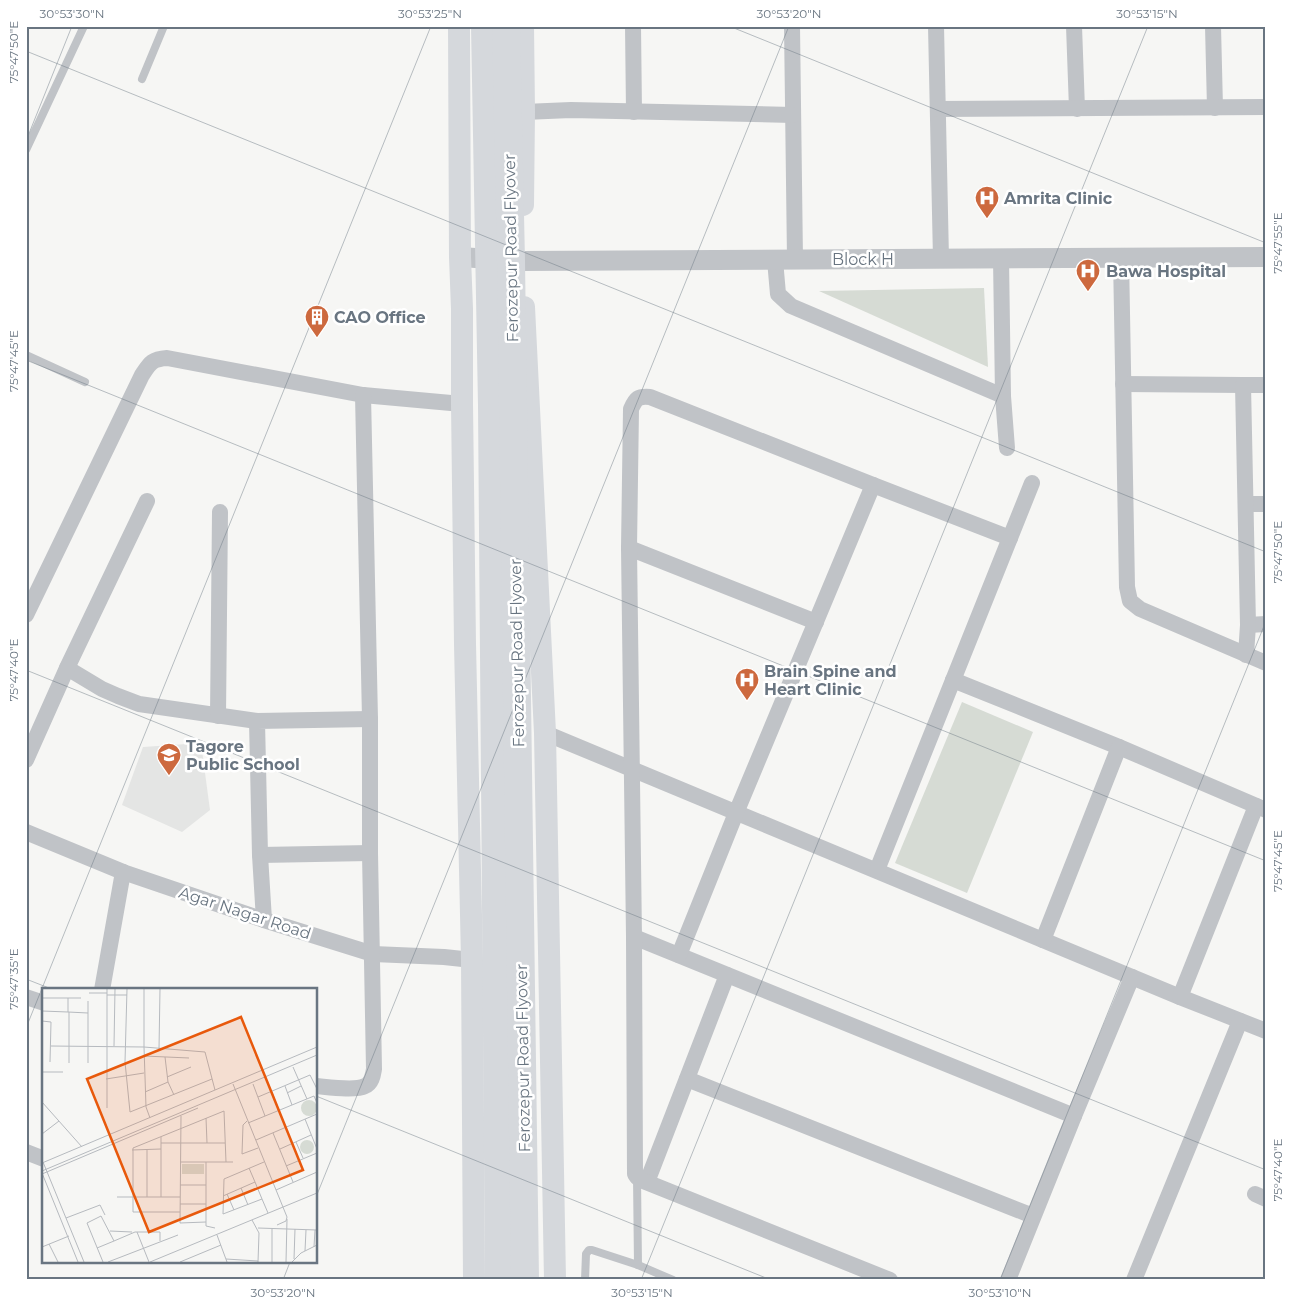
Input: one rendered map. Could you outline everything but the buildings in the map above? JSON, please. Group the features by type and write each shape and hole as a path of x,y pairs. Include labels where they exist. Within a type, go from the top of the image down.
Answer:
{"highway":[{"name":"Ferozepur Road Flyover","path":"485,26 492,425 499,1280"},
{"name":"Ferozepur Road Flyover","path":"506,26 511,242 525,1280"}],"main road":[{"path":"459,26 465,654 472,960 474,1280"},
{"path":"523,26 522,261 545,733 555,1280"}],"street":[{"path":"633,26 634,112"},
{"path":"792,26 795,259"},
{"path":"936,26 941,258"},
{"path":"1074,26 1077,109"},
{"path":"1212,26 1215,108"},
{"path":"938,109 1266,108"},
{"path":"524,112 571,110 793,115"},
{"name":"Block H","path":"460,257 522,261 1266,257"},
{"path":"1000,258 1003,396 1007,448"},
{"path":"1121,258 1127,587 1130,601 1140,609 1266,663"},
{"path":"775,260 778,294 791,306 1003,396"},
{"path":"26,615 138,384 149,364 157,359 167,358 363,395 462,404"},
{"path":"1123,384 1266,385"},
{"path":"1243,385 1248,624 1246,655"},
{"path":"318,1086 350,1088 365,1086 372,1080 374,1069 370,853 370,719 363,395"},
{"path":"890,1280 642,1180 635,1174 629,548 631,409 636,400 642,396 650,397 1010,538"},
{"path":"877,870 1032,483"},
{"path":"679,955 873,485"},
{"path":"26,760 67,668 147,500"},
{"path":"1246,504 1266,504"},
{"path":"218,716 220,512"},
{"path":"629,548 816,622"},
{"path":"1248,624 1266,624"},
{"path":"67,668 102,689 139,704 257,721 370,719"},
{"path":"953,680 1119,747 1261,808 1180,997"},
{"path":"257,721 260,855 264,920"},
{"path":"545,733 1266,1031"},
{"path":"1043,940 1119,747"},
{"name":"Agar Nagar Road","path":"26,832 123,872 264,920 373,954 472,960"},
{"path":"260,855 370,853"},
{"path":"102,988 123,872"},
{"path":"634,937 1074,1116"},
{"path":"642,1180 687,1079 727,975"},
{"path":"1008,1280 1132,977"},
{"path":"26,997 42,1002"},
{"path":"1134,1280 1240,1021"},
{"path":"687,1079 1033,1216"},
{"path":"26,1152 42,1158"}],"lane":[{"path":"26,150 84,26"},
{"path":"142,79 164,26"},
{"path":"26,354 85,382"},
{"path":"638,1265 642,1180"},
{"path":"585,1280 586,1254 589,1250 638,1265 673,1280"}],"shaded area":[{"path":"984,288 988,367 819,291"},
{"path":"962,702 1033,732 967,893 895,863"},
{"name":"Tagore Public School","path":"201,743 210,810 182,832 122,805 143,747"}],"place":[{"name":"Amrita Clinic","path":"987,219"},
{"name":"Bawa Hospital","path":"1088,292"},
{"name":"CAO Office","path":"317,338"},
{"name":"Brain Spine and Heart Clinic","path":"747,701"},
{"name":"Tagore Public School","path":"169,776"}]}
